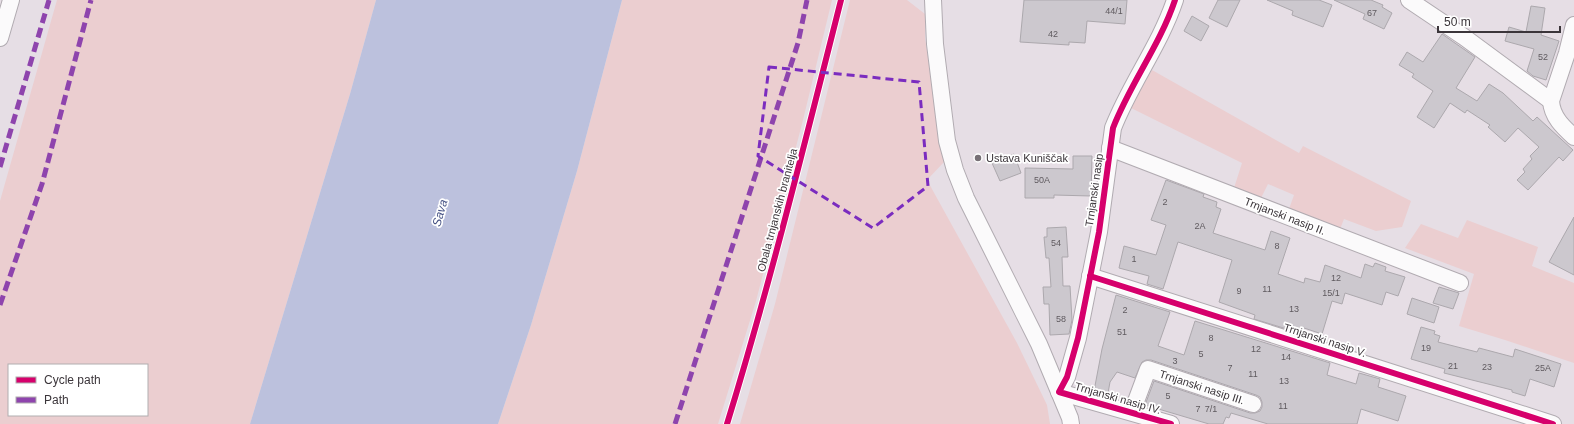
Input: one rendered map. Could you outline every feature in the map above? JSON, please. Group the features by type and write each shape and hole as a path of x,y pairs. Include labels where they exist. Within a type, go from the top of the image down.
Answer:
{"street":[{"path":"0,38 11,0"},
{"path":"932,0 935,44 947,142 955,170 966,198 1039,344 1071,424"},
{"name":"Trnjanski nasip","path":"1059,392 1067,377 1072,362 1090,276 1105,196 1113,128 1162,32 1175,0"},
{"path":"1409,0 1464,37 1551,101"},
{"path":"1574,25 1567,53 1551,101 1555,116 1560,124 1574,137"},
{"name":"Trnjanski nasip II.","path":"1110,148 1460,283"},
{"name":"Trnjanski nasip V.","path":"1090,276 1553,424"},
{"name":"Trnjanski nasip III.","path":"1132,412 1148,369 1253,404"},
{"name":"Trnjanski nasip IV.","path":"1059,392 1171,424"}],"highlighted area":[{"path":"769,67 919,82 928,186 873,228 758,156"}],"shaded area":[{"path":"57,0 376,0 350,94 250,424 0,424 0,201"},
{"path":"622,0 832,0 803,120 756,301 718,424 498,424 531,325 577,171"},
{"path":"850,0 907,0 925,14 925,38 944,162 927,180 1017,343 1047,405 1050,424 740,424 775,304"},
{"path":"1152,70 1299,153 1303,146 1411,201 1402,227 1376,231 1344,219 1340,229 1289,209 1294,195 1268,184 1261,198 1234,188 1242,163 1129,107"},
{"path":"1467,220 1538,247 1532,266 1574,283 1574,363 1459,326 1474,274 1405,248 1421,224 1458,238"}],"water":[{"name":"Sava","path":"376,0 622,0 577,171 531,325 498,424 250,424 350,94"}],"building":[{"path":"1024,0 1127,0 1125,24 1087,21 1085,43 1069,42 1069,45 1020,42"},
{"path":"1218,0 1240,0 1227,27 1209,18"},
{"path":"1267,0 1319,0 1332,5 1323,27 1292,15 1293,11"},
{"path":"1334,0 1371,0 1383,5 1382,7 1392,13 1384,29 1363,19 1365,14"},
{"path":"1531,6 1545,8 1541,35 1559,41 1546,80 1533,76 1527,71 1534,49 1505,41 1509,27 1526,32"},
{"path":"1192,16 1209,26 1201,41 1184,31"},
{"path":"1442,34 1475,57 1456,88 1477,101 1489,84 1503,93 1533,121 1537,117 1573,150 1563,161 1559,157 1528,190 1517,180 1525,172 1523,169 1532,159 1530,156 1539,147 1518,128 1505,142 1488,127 1490,125 1467,110 1465,113 1450,103 1434,128 1417,117 1433,91 1412,77 1414,74 1399,65 1407,52 1423,62"},
{"path":"1014,154 1021,173 1000,181 992,163"},
{"path":"1073,156 1092,156 1091,196 1054,195 1054,198 1025,198 1025,168 1073,169"},
{"path":"1166,180 1204,194 1203,197 1217,202 1216,207 1221,209 1213,233 1265,250 1271,231 1290,238 1278,274 1304,283 1305,278 1320,282 1325,265 1361,278 1365,264 1373,267 1375,263 1386,267 1385,271 1405,277 1398,296 1386,292 1382,305 1345,293 1342,304 1332,301 1322,334 1301,327 1300,333 1254,319 1255,315 1219,302 1232,260 1178,242 1163,289 1147,284 1149,276 1119,268 1124,246 1156,255 1166,225 1151,220"},
{"path":"1574,217 1574,275 1549,262"},
{"path":"1066,227 1068,257 1062,257 1063,286 1070,286 1072,320 1069,334 1050,335 1049,304 1044,304 1043,287 1051,287 1049,258 1046,258 1044,237 1047,237 1047,228"},
{"path":"1439,287 1459,293 1453,309 1433,303"},
{"path":"1116,295 1170,312 1158,346 1184,355 1195,321 1330,363 1327,375 1356,384 1359,373 1380,379 1378,387 1406,396 1398,421 1361,409 1357,424 1268,424 1231,413 1229,418 1226,417 1223,424 1209,424 1145,405 1154,381 1250,413 1260,411 1262,402 1260,397 1151,360 1142,362 1135,378 1117,372 1110,382 1108,393 1094,391 1102,349"},
{"path":"1412,298 1439,307 1434,323 1407,314"},
{"path":"1421,327 1435,331 1434,334 1440,336 1438,342 1477,352 1479,348 1513,357 1515,349 1561,364 1554,387 1530,379 1525,396 1512,392 1512,390 1444,373 1445,369 1411,359"}],"marked path":[{"path":"0,167 49,0"},
{"path":"0,305 42,184 91,0"},
{"path":"675,424 798,43 807,0"}],"cycle path":[{"name":"Obala trnjanskih branitelja","path":"727,424 772,266 841,0"},
{"path":"1171,424 1059,392 1067,377 1078,338 1099,232 1113,128 1169,17 1175,0"},
{"path":"1090,276 1553,424"}],"place":[{"name":"Ustava Kuniščak","path":"978,158"}]}
